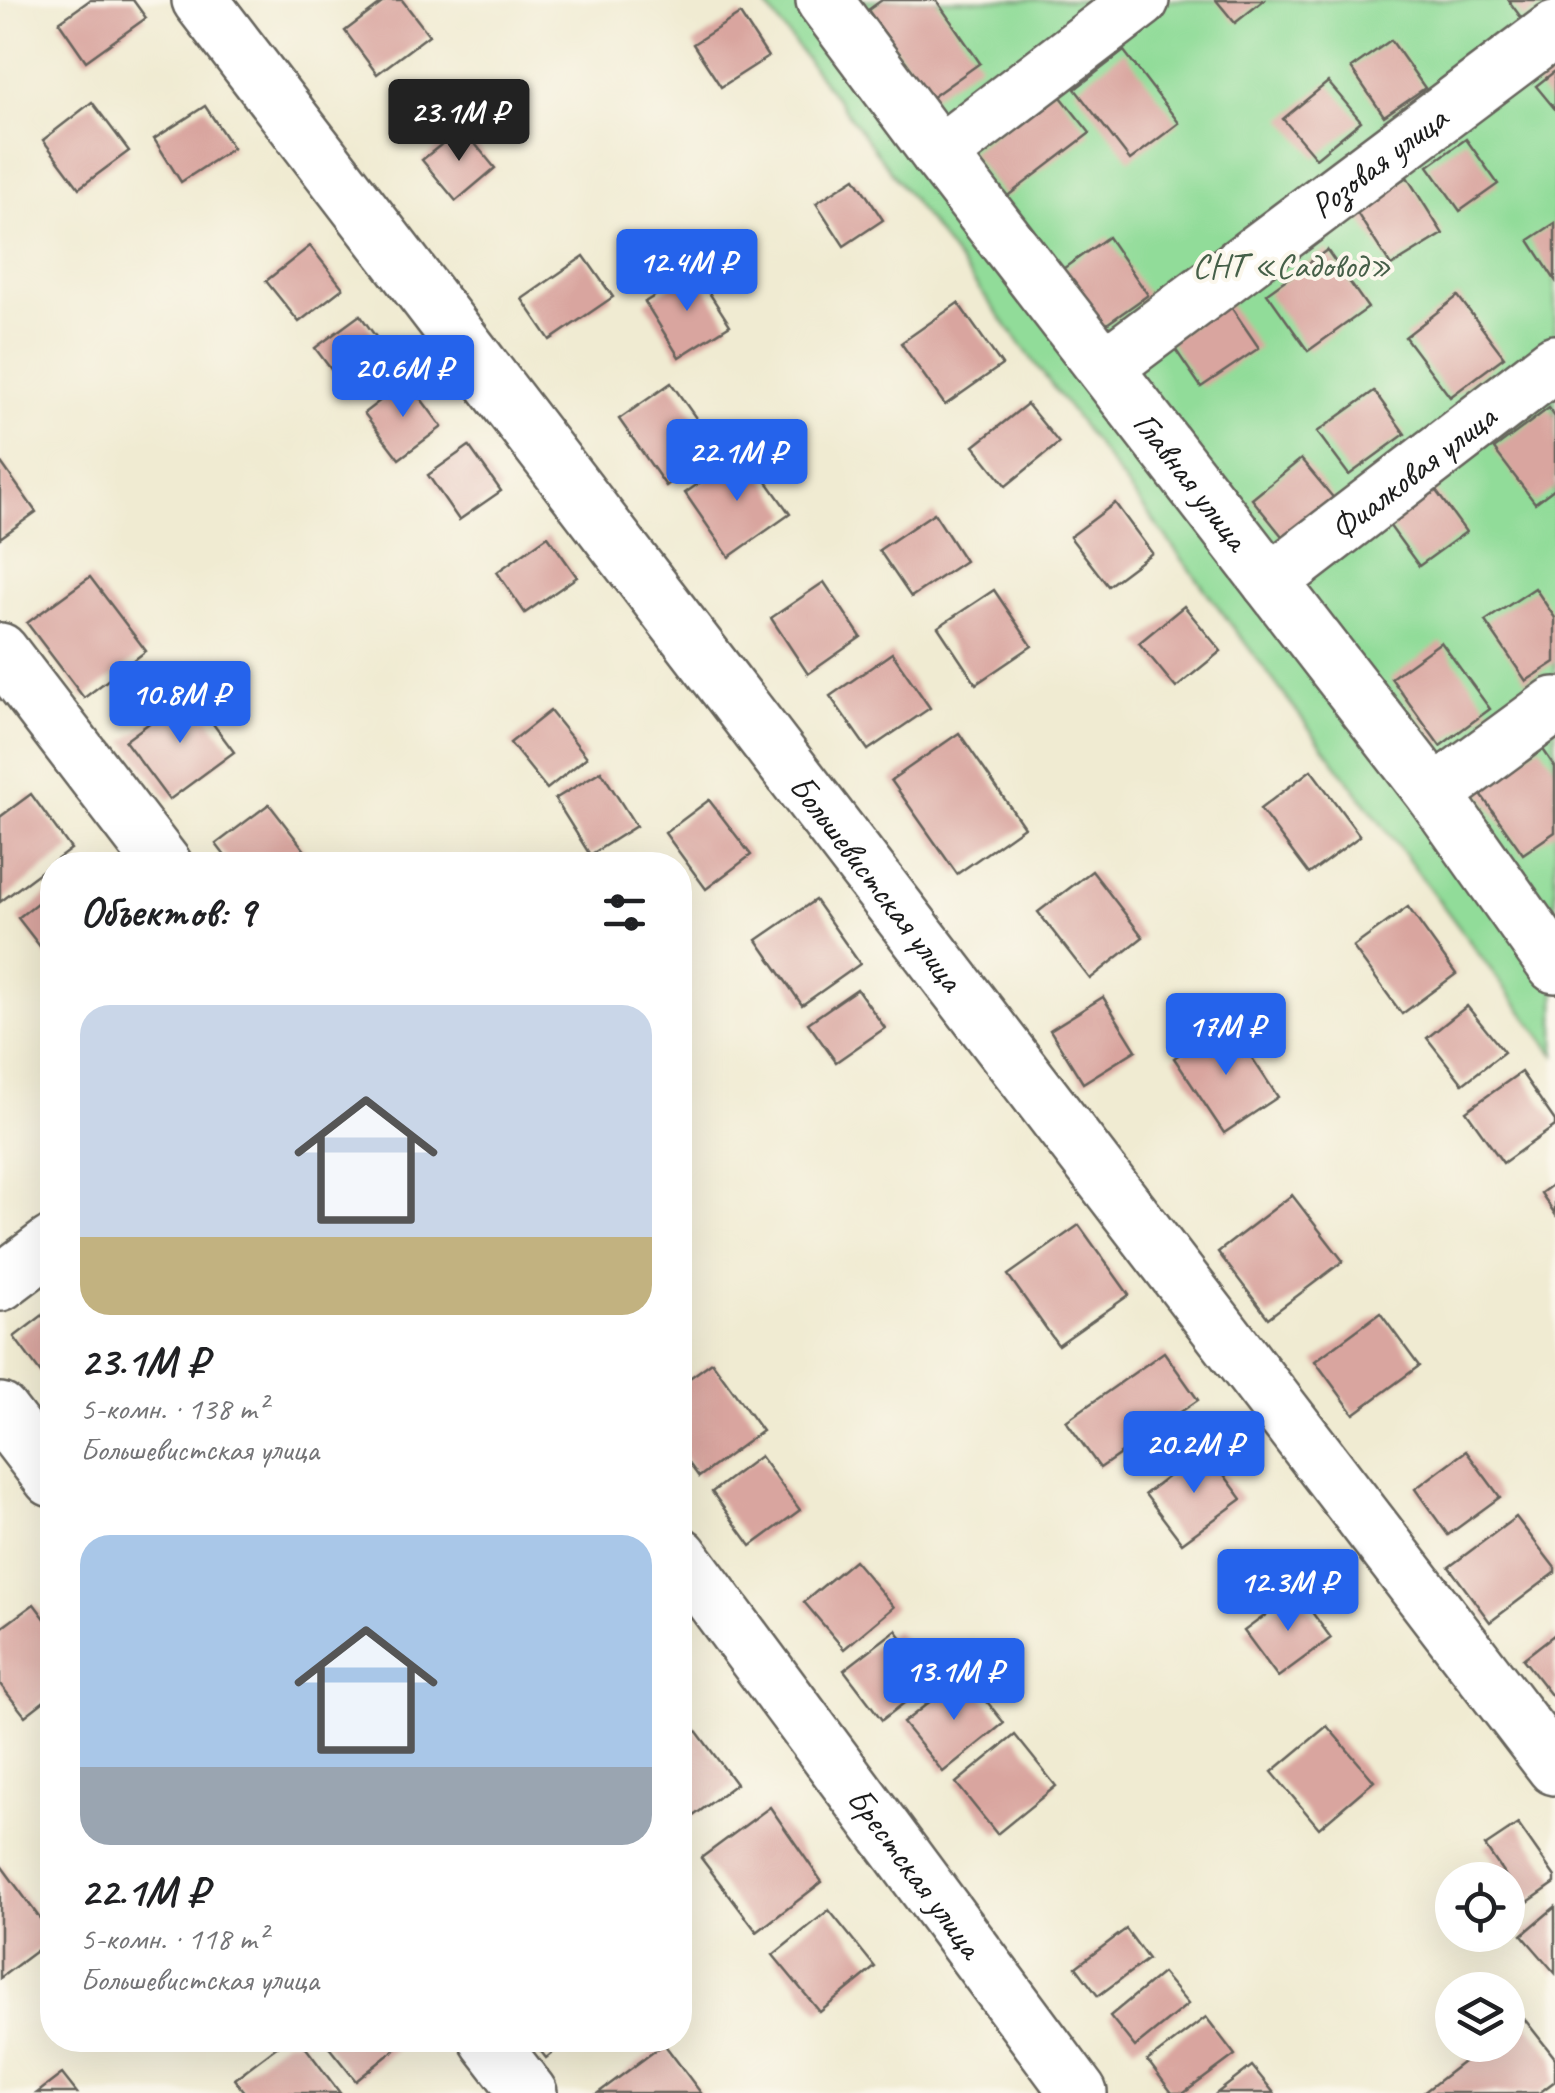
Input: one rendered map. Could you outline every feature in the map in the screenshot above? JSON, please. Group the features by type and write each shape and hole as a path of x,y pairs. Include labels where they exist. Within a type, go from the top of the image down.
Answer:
{"street":[{"name":"Большевистская улица","path":"200,0 1555,1768"},
{"name":"Главная улица","path":"824,0 1434,794 1555,965"},
{"path":"939,154 1141,0"},
{"name":"Розовая улица","path":"1104,367 1555,29"},
{"name":"Фиалковая улица","path":"1270,582 1555,363"},
{"path":"0,650 154,852"},
{"path":"1434,794 1555,705"},
{"path":"0,1283 40,1253"},
{"path":"0,1411 40,1463"},
{"name":"Брестская улица","path":"692,1571 1079,2093"},
{"path":"497,2052 529,2093"}],"green space":[{"name":"СНТ «Садовод»","path":"762,0 1555,0 1555,1055"}],"building":[{"path":"90,0 133,0 146,18 86,61 59,22"},
{"path":"386,0 402,0 429,35 377,74 345,31"},
{"path":"882,0 936,0 980,63 931,98 868,10"},
{"path":"1216,0 1264,0 1235,23"},
{"path":"1508,0 1550,0 1523,20"},
{"path":"740,14 768,57 721,87 693,44"},
{"path":"1391,40 1425,88 1384,116 1351,68"},
{"path":"1124,51 1179,123 1130,160 1075,89"},
{"path":"1555,71 1555,109 1536,86"},
{"path":"1328,82 1361,121 1316,158 1283,119"},
{"path":"1053,87 1090,133 1005,198 970,152"},
{"path":"92,102 129,151 79,188 43,140"},
{"path":"205,106 233,148 181,182 154,139"},
{"path":"462,128 495,168 456,201 422,160"},
{"path":"1466,139 1498,184 1460,211 1428,166"},
{"path":"1407,177 1443,234 1391,266 1355,210"},
{"path":"855,178 883,220 844,246 816,203"},
{"path":"1555,223 1555,280 1529,240"},
{"path":"1108,237 1148,295 1097,331 1057,273"},
{"path":"310,246 343,288 299,322 266,281"},
{"path":"1327,250 1368,308 1308,351 1267,293"},
{"path":"584,256 613,297 550,340 522,299"},
{"path":"695,271 730,325 679,357 645,302"},
{"path":"1458,296 1504,357 1450,397 1405,337"},
{"path":"1227,301 1259,348 1201,387 1169,340"},
{"path":"958,303 1002,365 945,405 901,343"},
{"path":"360,315 389,355 345,388 315,348"},
{"path":"407,380 442,427 399,459 364,413"},
{"path":"671,383 718,449 666,486 619,419"},
{"path":"1374,391 1405,434 1349,475 1317,432"},
{"path":"1027,404 1059,443 1006,486 974,446"},
{"path":"1549,408 1555,417 1555,488 1535,503 1494,449"},
{"path":"469,446 501,491 459,520 428,475"},
{"path":"745,451 790,514 729,557 685,493"},
{"path":"1301,459 1336,501 1286,541 1252,499"},
{"path":"0,461 36,512 0,538"},
{"path":"1431,484 1466,532 1419,566 1384,518"},
{"path":"1115,503 1152,553 1108,586 1070,537"},
{"path":"934,513 965,561 911,597 879,550"},
{"path":"548,536 577,577 525,613 497,572"},
{"path":"90,577 146,651 84,698 27,623"},
{"path":"824,582 861,637 808,674 771,618"},
{"path":"1535,588 1555,618 1555,662 1526,681 1485,621"},
{"path":"994,590 1032,646 976,684 938,627"},
{"path":"1184,606 1221,651 1176,688 1139,643"},
{"path":"1441,642 1490,709 1440,746 1391,678"},
{"path":"892,653 930,708 868,750 830,696"},
{"path":"190,693 234,752 169,800 125,741"},
{"path":"550,711 587,757 547,789 510,743"},
{"path":"959,733 1024,827 957,874 891,780"},
{"path":"1540,745 1555,767 1555,832 1523,854 1477,789"},
{"path":"1311,770 1360,836 1309,874 1260,809"},
{"path":"601,771 636,826 595,852 588,852 555,799"},
{"path":"31,794 71,849 40,852 40,872 0,902 0,817"},
{"path":"709,800 751,855 706,889 692,870 692,852 679,852 665,833"},
{"path":"269,804 306,852 222,852 216,844"},
{"path":"1092,871 1143,937 1090,979 1038,912"},
{"path":"815,900 860,964 802,1005 757,940"},
{"path":"40,901 40,946 18,918"},
{"path":"1408,907 1456,974 1402,1014 1353,947"},
{"path":"857,989 885,1028 836,1062 808,1023"},
{"path":"1103,997 1136,1050 1083,1083 1050,1030"},
{"path":"1467,1006 1504,1052 1463,1084 1427,1038"},
{"path":"1228,1022 1278,1097 1224,1133 1174,1058"},
{"path":"1521,1072 1555,1126 1503,1163 1466,1111"},
{"path":"1555,1183 1555,1214 1541,1193"},
{"path":"1292,1195 1343,1261 1268,1318 1218,1252"},
{"path":"1079,1225 1129,1295 1058,1345 1008,1275"},
{"path":"1380,1313 1419,1366 1354,1414 1315,1361"},
{"path":"40,1317 40,1372 14,1337"},
{"path":"1164,1352 1198,1400 1100,1468 1066,1421"},
{"path":"712,1362 762,1431 699,1477 692,1467 692,1376"},
{"path":"1205,1449 1242,1499 1182,1543 1145,1494"},
{"path":"1466,1451 1500,1497 1448,1535 1415,1489"},
{"path":"760,1456 800,1510 751,1546 712,1492"},
{"path":"1516,1517 1555,1573 1490,1622 1449,1567"},
{"path":"854,1560 894,1607 844,1649 804,1602"},
{"path":"1297,1592 1331,1638 1278,1677 1244,1631"},
{"path":"34,1604 40,1612 40,1704 25,1716 0,1684 0,1629"},
{"path":"896,1630 934,1680 882,1720 844,1670"},
{"path":"1555,1634 1555,1700 1523,1659"},
{"path":"965,1674 1004,1723 943,1772 903,1723"},
{"path":"692,1725 736,1784 692,1817"},
{"path":"1327,1726 1374,1781 1319,1828 1272,1772"},
{"path":"1015,1735 1056,1786 997,1834 956,1783"},
{"path":"770,1807 822,1882 757,1932 701,1858"},
{"path":"1518,1824 1555,1877 1555,1883 1525,1904 1525,1862 1496,1862 1485,1846"},
{"path":"0,1864 40,1919 40,1948 0,1978"},
{"path":"1555,1907 1555,1973 1525,1938 1525,1932"},
{"path":"829,1910 875,1967 820,2012 773,1955"},
{"path":"1126,1929 1148,1959 1098,1996 1076,1967"},
{"path":"1162,1973 1188,2004 1135,2047 1110,2016"},
{"path":"1206,2017 1235,2055 1184,2093 1172,2093 1148,2061"},
{"path":"1525,2020 1555,2058 1555,2081 1539,2093 1423,2093 1463,2062 1525,2062"},
{"path":"270,2052 309,2052 340,2093 245,2093 234,2079"},
{"path":"333,2052 392,2052 356,2081"},
{"path":"653,2052 670,2052 701,2093 598,2093"},
{"path":"1252,2066 1274,2093 1217,2093"},
{"path":"62,2074 77,2093 37,2093"}]}
